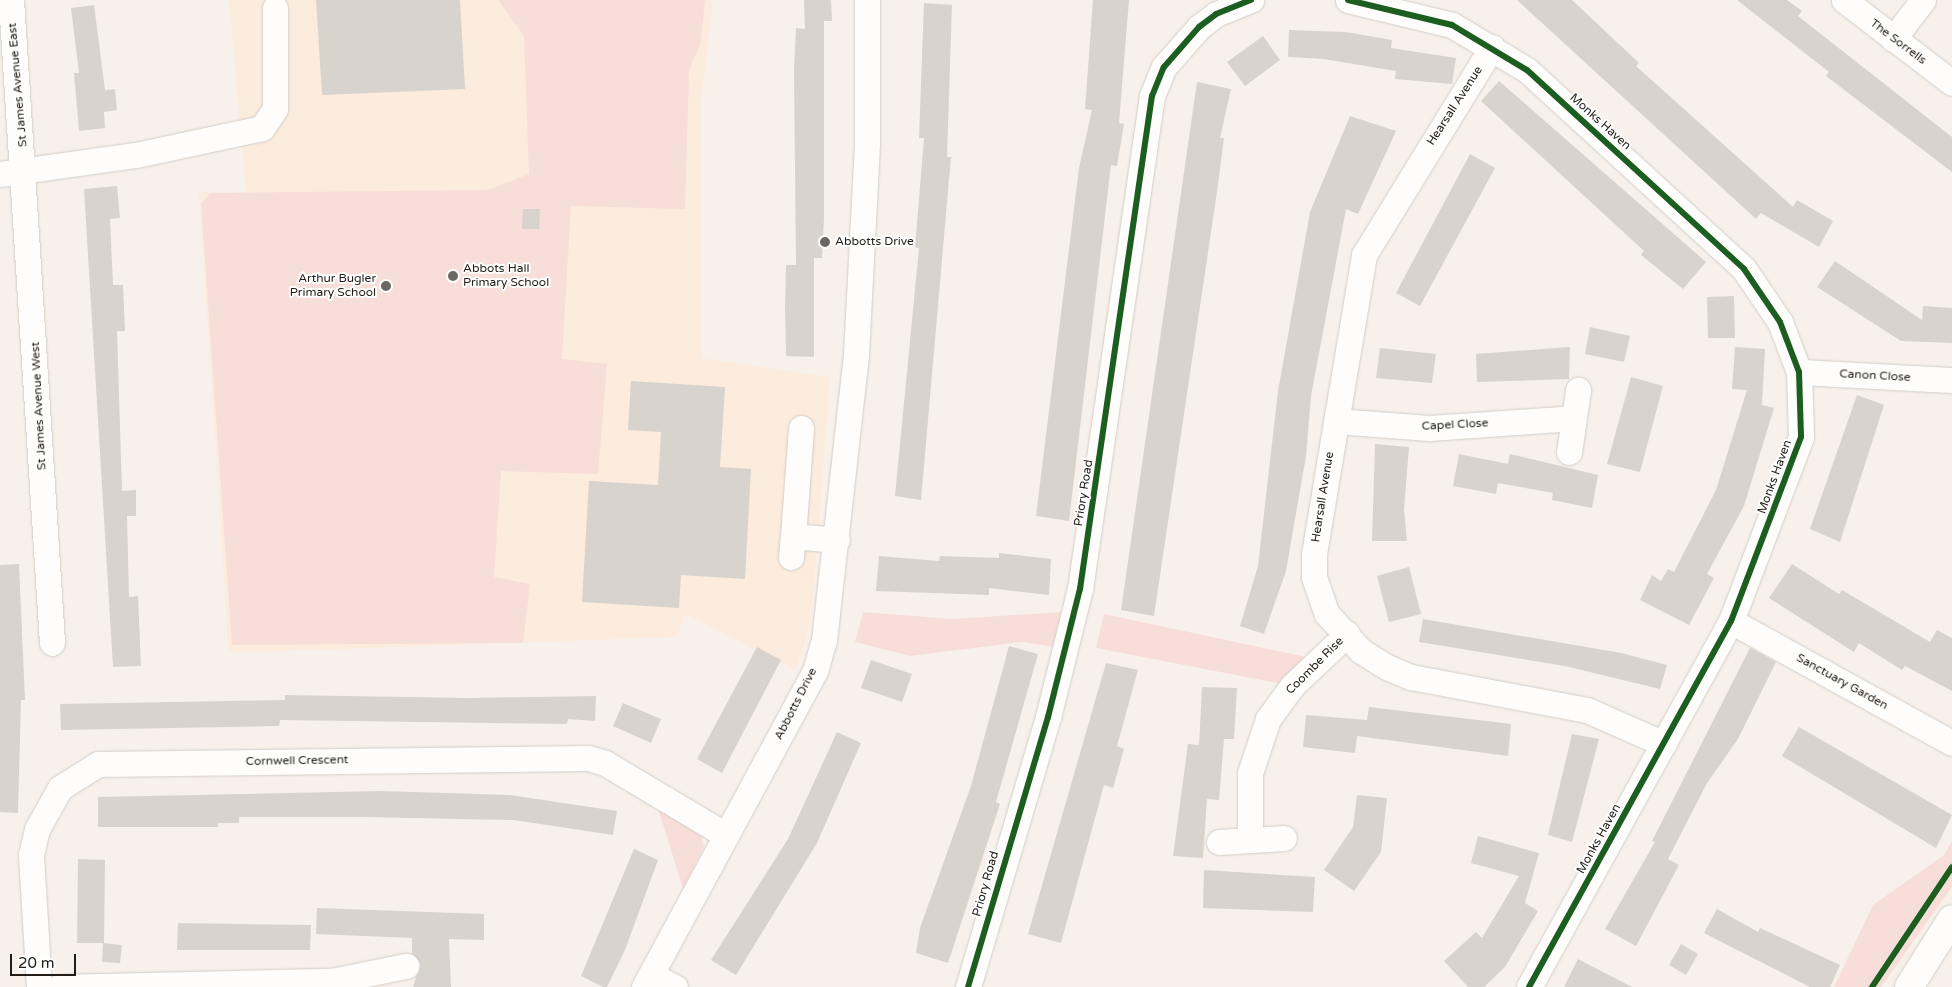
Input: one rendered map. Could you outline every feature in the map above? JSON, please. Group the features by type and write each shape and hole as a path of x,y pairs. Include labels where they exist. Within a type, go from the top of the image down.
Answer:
{"main road":[{"path":"1909,987 1952,920"}],"street":[{"name":"St James Avenue East","path":"11,0 25,170"},
{"name":"Abbotts Drive","path":"648,981 815,671 824,640 837,540 856,354 867,142 867,0"},
{"path":"1212,7 1251,0"},
{"name":"Monks Haven","path":"1348,0 1418,7 1472,33 1527,70 1744,269 1780,322 1799,372 1801,437 1731,621 1529,987"},
{"name":"The Sorrells","path":"1844,0 1893,40 1952,83"},
{"path":"1893,40 1923,0"},
{"name":"Priory Road","path":"968,987 1048,717 1080,589 1152,96 1164,67 1212,7"},
{"path":"0,174 136,154 262,128 275,108 275,8"},
{"name":"Hearsall Avenue","path":"1492,47 1364,255 1336,421 1314,577 1327,614 1361,651 1411,677 1587,710 1664,744"},
{"name":"St James Avenue West","path":"25,170 52,643"},
{"name":"Canon Close","path":"1799,372 1952,380"},
{"path":"1569,452 1578,390"},
{"name":"Capel Close","path":"1336,421 1429,428 1574,418"},
{"path":"801,428 792,547 837,540"},
{"name":"Sanctuary Garden","path":"1731,621 1952,743"},
{"name":"Coombe Rise","path":"1250,840 1250,773 1268,719 1292,686 1347,634"},
{"name":"Cornwell Crescent","path":"39,987 31,855 37,828 60,788 98,764 588,758 605,763 726,836"},
{"path":"1219,842 1284,838"},
{"path":"60,987 332,981 406,966"},
{"path":"648,981 675,987"}],"shaded area":[{"name":"Arthur Bugler Primary School","path":"229,0 713,0 701,103 701,358 830,377 814,588 808,634 796,670 685,614 676,637 229,653 199,192 246,193"},
{"name":"Arthur Bugler Primary School","path":"498,0 705,0 701,41 689,71 685,209 571,206 562,359 607,364 598,474 501,471 494,577 530,584 523,643 232,645 201,204 210,193 488,190 529,174 524,36"},
{"path":"863,612 953,619 1060,612 1060,648 1023,642 910,656 855,642"},
{"path":"1104,614 1306,657 1292,686 1096,648"},
{"path":"657,805 701,836 704,846 683,889"},
{"path":"1952,841 1952,887 1881,987 1834,987 1873,905 1944,855"}],"building":[{"path":"316,0 460,0 465,89 322,95"},
{"path":"804,0 831,0 832,21 824,21 824,219 822,258 814,258 814,357 786,356 786,265 796,265 794,70 796,28 805,29"},
{"path":"1093,0 1129,0 1119,123 1124,124 1117,166 1111,165 1069,521 1036,516 1079,168 1092,110 1085,109"},
{"path":"1517,0 1572,0 1639,63 1636,66 1793,207 1797,200 1833,221 1819,247 1761,213 1756,219"},
{"path":"1737,0 1787,0 1802,11 1798,16 1952,137 1952,172 1826,76 1829,72"},
{"path":"924,3 952,5 947,157 951,157 921,500 895,496 919,248 915,247 924,138 919,138"},
{"path":"94,5 105,90 115,89 117,110 104,112 105,128 79,131 74,73 79,73 71,8"},
{"path":"1289,30 1346,32 1392,40 1391,48 1456,58 1452,84 1395,79 1396,71 1324,59 1288,57"},
{"path":"1263,36 1280,60 1245,86 1227,62"},
{"path":"1499,81 1706,262 1683,289 1641,255 1644,251 1481,101"},
{"path":"1197,82 1231,89 1220,138 1224,138 1217,192 1154,616 1121,610"},
{"path":"1350,116 1396,131 1358,214 1346,209 1311,396 1306,456 1286,571 1264,634 1240,626 1258,566 1278,391 1310,212"},
{"path":"1470,154 1495,168 1420,306 1396,293"},
{"path":"117,186 120,218 110,219 113,285 123,285 125,331 117,331 122,491 136,490 136,516 127,516 129,597 138,596 141,666 113,667 84,189"},
{"path":"523,209 540,209 539,229 522,229"},
{"path":"1835,261 1922,320 1923,306 1952,308 1952,343 1901,341 1817,287"},
{"path":"1734,296 1735,338 1708,338 1707,297"},
{"path":"1590,327 1630,336 1624,362 1585,354"},
{"path":"1570,347 1569,379 1477,382 1476,354"},
{"path":"1735,347 1765,349 1762,405 1774,408 1744,506 1707,574 1714,578 1689,625 1640,600 1652,575 1661,581 1668,569 1674,572 1716,490 1747,390 1732,389"},
{"path":"1380,348 1436,354 1432,383 1376,378"},
{"path":"1631,377 1663,386 1640,472 1607,464"},
{"path":"631,381 725,387 720,467 751,469 745,579 681,575 679,608 582,602 589,481 658,485 661,432 628,430"},
{"path":"1857,395 1884,405 1840,542 1810,529"},
{"path":"1375,444 1409,447 1404,510 1407,541 1372,541"},
{"path":"1459,454 1508,464 1510,454 1598,475 1592,508 1552,500 1553,493 1498,483 1496,494 1453,486"},
{"path":"999,553 1051,559 1049,595 989,588 989,595 876,591 879,556 939,561 940,556 999,558"},
{"path":"19,564 25,700 21,700 18,813 0,812 0,565"},
{"path":"1792,564 1839,594 1842,590 1930,642 1937,630 1952,638 1952,691 1905,666 1902,670 1859,643 1854,652 1769,598"},
{"path":"1409,567 1421,614 1389,622 1377,576"},
{"path":"1423,619 1621,653 1667,665 1660,689 1565,666 1419,642"},
{"path":"1009,646 1038,654 996,802 1000,804 948,963 916,953 920,928 971,786"},
{"path":"757,647 781,660 722,773 697,759"},
{"path":"1750,648 1776,662 1738,739 1707,783 1668,859 1679,865 1636,946 1605,929 1655,842 1652,841"},
{"path":"871,660 912,674 902,702 861,688"},
{"path":"1106,663 1138,670 1117,746 1124,749 1113,788 1104,785 1061,943 1028,934"},
{"path":"1202,687 1237,688 1234,739 1224,739 1219,800 1207,799 1203,858 1173,856 1188,744 1199,745"},
{"path":"285,695 468,698 596,696 595,721 568,719 567,724 280,720 279,726 61,730 60,704 285,700"},
{"path":"623,703 661,719 651,743 613,726"},
{"path":"1369,707 1511,724 1508,756 1357,736 1355,753 1303,747 1306,715 1367,720"},
{"path":"1799,727 1952,815 1936,848 1782,756"},
{"path":"837,732 861,743 817,843 736,975 711,960 788,839"},
{"path":"1572,734 1599,739 1572,842 1548,835"},
{"path":"381,791 510,795 617,811 613,835 514,820 363,817 239,817 239,823 218,823 218,827 98,827 98,797"},
{"path":"1357,795 1387,798 1381,852 1354,891 1324,870 1353,827"},
{"path":"1478,836 1539,853 1525,903 1538,911 1505,967 1484,987 1468,987 1444,961 1476,932 1482,938 1519,876 1471,863"},
{"path":"634,849 658,860 625,950 607,987 603,987 581,976"},
{"path":"78,859 105,860 104,943 77,943"},
{"path":"1204,870 1315,877 1313,912 1203,908"},
{"path":"317,908 484,914 484,940 449,939 451,987 413,987 420,964 412,953 412,938 316,934"},
{"path":"1717,909 1758,932 1760,928 1840,965 1830,987 1810,987 1704,933"},
{"path":"178,923 311,925 310,950 177,950"},
{"path":"103,943 122,945 120,963 102,962"},
{"path":"1681,944 1698,954 1686,975 1669,965"},
{"path":"1578,959 1632,987 1564,987"}],"cycle path":[{"path":"968,987 1048,717 1080,589 1152,96 1164,67 1199,27 1216,14 1251,0"},
{"path":"1348,0 1452,25 1527,70 1744,269 1780,322 1799,372 1801,437 1731,621 1529,987"},
{"path":"1872,987 1952,867"}],"place":[{"name":"Abbotts Drive","path":"825,242"},
{"name":"Abbots Hall Primary School","path":"453,276"},
{"name":"Arthur Bugler Primary School","path":"386,286"}]}
